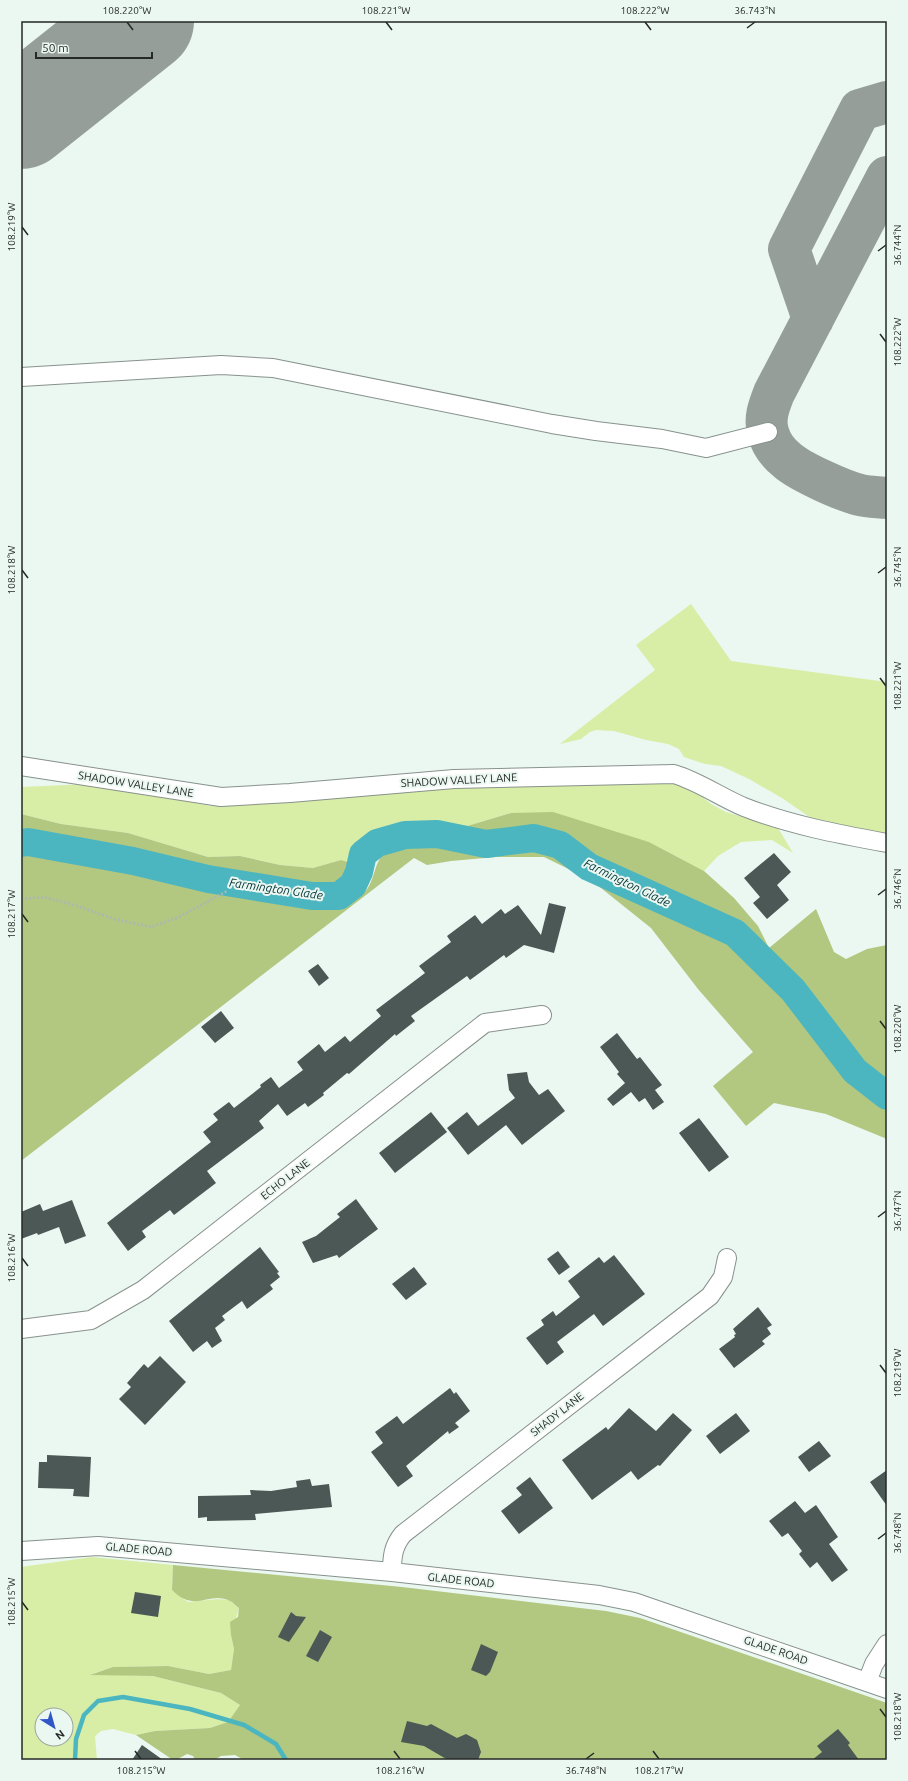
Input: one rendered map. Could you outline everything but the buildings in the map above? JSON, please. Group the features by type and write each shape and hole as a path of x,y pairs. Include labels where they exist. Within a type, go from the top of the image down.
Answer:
{"street":[{"path":"21,377 221,365 273,368 545,423 596,431 662,438 706,448 768,432"},
{"name":"SHADOW VALLEY LANE","path":"21,766 221,797 290,793 454,778 674,774 689,778 730,801 770,816 844,835 887,843"},
{"name":"ECHO LANE","path":"21,1329 91,1320 144,1290 485,1023 542,1015"},
{"name":"SHADY LANE","path":"392,1572 392,1552 396,1542 403,1534 710,1296 723,1278 727,1258"},
{"name":"GLADE ROAD","path":"21,1551 98,1546 392,1572 599,1595 634,1602 887,1689"},
{"path":"867,1682 874,1664 887,1644"}],"path":[{"path":"21,899 44,897 71,904 114,919 151,927 179,917 226,891"}],"green space":[{"path":"691,604 731,661 887,682 887,836 818,823 782,798 749,779 721,766 705,764 684,757 679,749 668,744 646,740 614,731 596,730 590,732 581,739 560,744 655,670 636,645"},
{"path":"667,782 683,785 693,789 711,804 726,812 778,828 793,853 772,840 741,842 718,856 704,871 649,842 511,813 447,832 435,828 387,832 375,835 363,841 348,862 341,860 313,868 280,865 240,856 208,857 128,833 61,824 21,814 21,787 89,784 145,792 210,806 293,801 413,789"},
{"path":"553,812 649,842 704,871 734,898 758,926 769,948 816,909 834,952 846,959 867,949 887,945 887,1093 858,1069 794,989 736,931 593,865 558,842 535,835 489,841 447,832 511,813"},
{"path":"21,814 61,824 128,833 208,857 240,856 280,865 313,868 341,860 348,862 345,874 338,881 327,886 312,886 242,876 199,873 37,837 21,838"},
{"path":"419,839 432,844 462,847 492,847 532,842 558,848 592,871 734,938 756,956 792,992 854,1074 887,1101 887,1139 826,1114 774,1103 746,1126 713,1086 753,1052 698,989 651,928 591,880 544,857 496,857 451,861 427,865 414,858 21,1161 21,848 41,848 125,864 175,875 239,892 290,902 335,904 353,900 366,891 379,860 386,851 400,844"},
{"path":"92,1557 173,1565 172,1590 188,1602 218,1599 229,1600 239,1608 231,1635 234,1649 231,1670 209,1674 168,1666 113,1667 92,1674 153,1676 221,1693 240,1705 228,1722 210,1728 155,1731 136,1735 113,1729 101,1731 95,1736 97,1760 21,1760 21,1567"},
{"path":"173,1565 402,1587 606,1611 640,1618 887,1703 887,1760 244,1760 235,1755 221,1756 214,1760 195,1760 193,1756 187,1754 173,1760 136,1735 155,1731 210,1728 228,1722 240,1705 221,1693 153,1676 90,1675 113,1667 168,1666 209,1674 231,1670 234,1649 230,1622 238,1617 239,1608 222,1598 195,1601 181,1597 172,1590"}],"waterway":[{"name":"Farmington Glade","path":"21,843 28,842 133,861 208,879 312,896 339,896 353,885 359,872 363,854 377,843 405,835 437,834 486,844 534,838 560,845 589,867 735,933 793,990 855,1071 887,1096"},
{"path":"75,1760 76,1739 84,1715 98,1701 123,1697 190,1709 244,1725 276,1744 286,1760"}],"taxiway":[{"path":"813,319 789,249 860,110 887,102"},
{"path":"887,177 774,393 767,417 768,432 773,445 788,461 822,481 843,490 860,495 887,498"}],"runway":[{"path":"21,117 142,21"}]}
